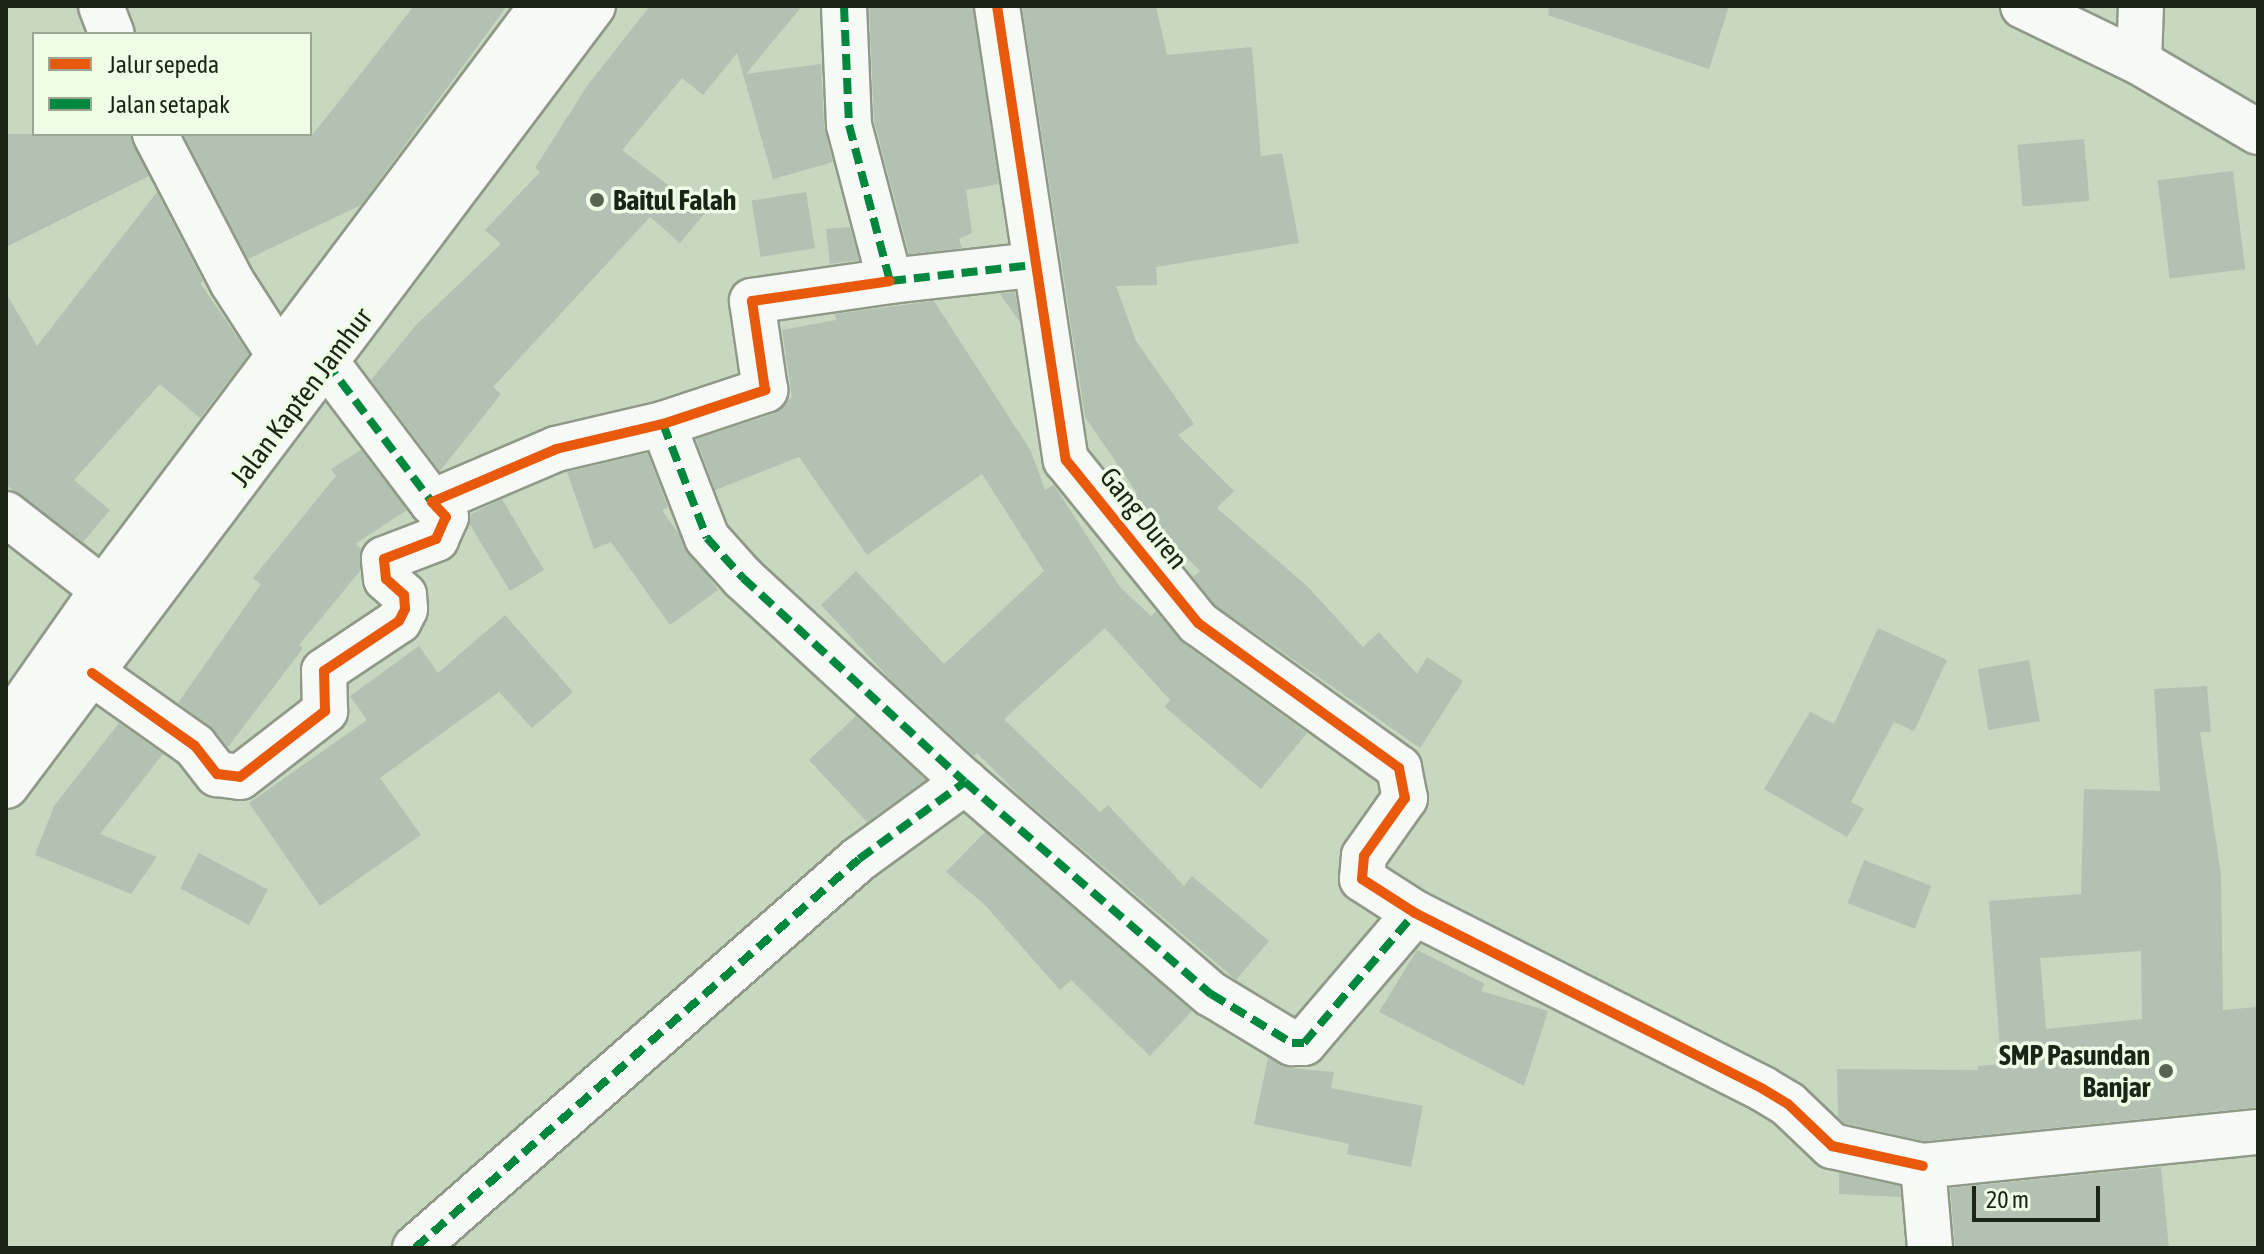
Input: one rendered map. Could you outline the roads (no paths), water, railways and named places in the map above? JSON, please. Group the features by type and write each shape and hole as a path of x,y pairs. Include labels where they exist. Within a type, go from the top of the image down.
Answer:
{"street":[{"path":"101,6 111,32"},
{"name":"Jalan Kapten Jamhur","path":"6,728 119,603 326,362 499,100 542,6"},
{"name":"Jalan Kapten Jamhur","path":"6,786 92,673 119,603 279,355 499,100 593,6"},
{"path":"844,6 849,125 890,281"},
{"name":"Gang Duren","path":"997,6 1033,265 1066,460 1198,623 1399,768 1405,798 1360,866 1362,879 1415,913 1763,1089 1788,1104 1832,1146 1923,1166 2258,1132"},
{"path":"2023,6 2139,62 2258,132"},
{"path":"2139,62 2141,6"},
{"path":"156,136 232,282 279,355"},
{"path":"432,502 556,449 663,424 765,390 752,301 1033,265"},
{"path":"92,673 195,746 217,774 240,777 325,711 324,671 399,621 405,609 404,595 386,579 384,559 436,539 446,517 326,362"},
{"path":"663,424 707,538 743,578 965,782 1211,994 1292,1043 1313,1037 1415,913"},
{"path":"6,514 119,603"},
{"path":"415,1248 859,859 965,782"},
{"path":"1923,1166 1930,1248"}],"place":[{"name":"Baitul Falah","path":"597,200"},
{"name":"SMP Pasundan Banjar","path":"2166,1071"}]}
